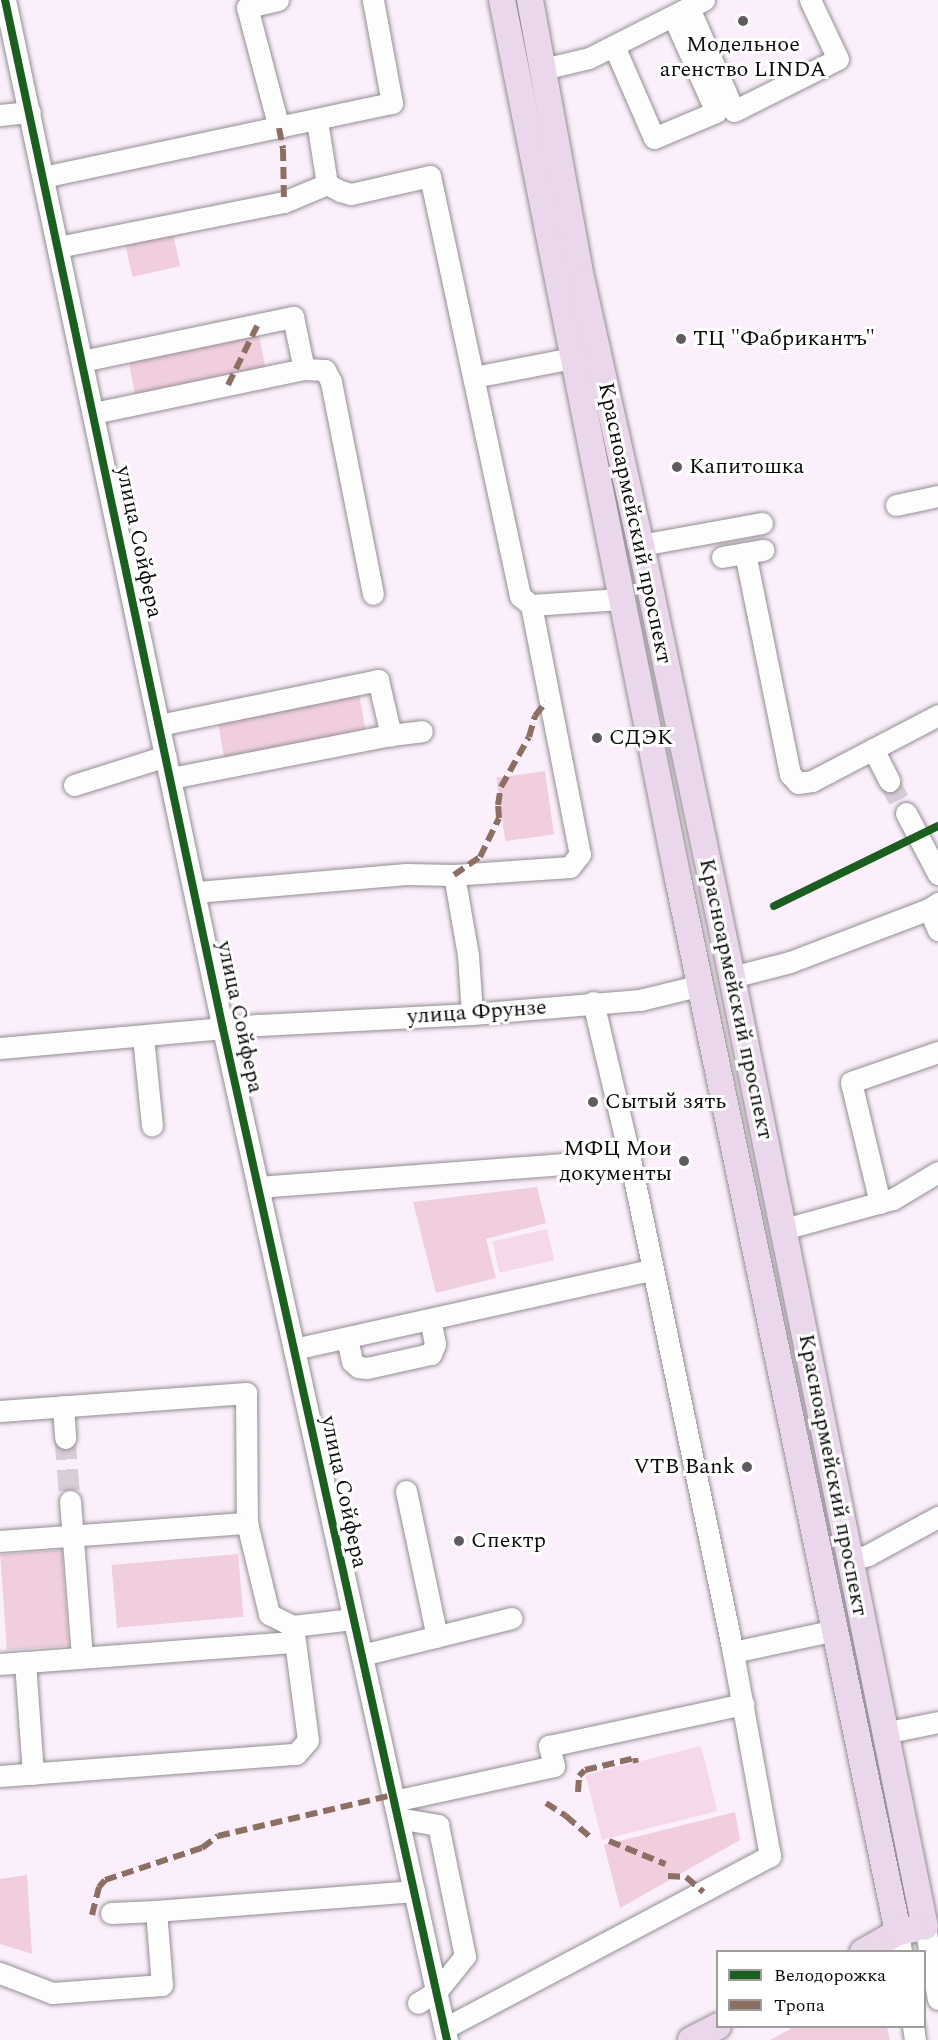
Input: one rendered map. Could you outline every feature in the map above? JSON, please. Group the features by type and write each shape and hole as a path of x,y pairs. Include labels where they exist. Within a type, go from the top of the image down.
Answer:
{"main road":[{"name":"Красноармейский проспект","path":"502,0 621,599 900,1942"},
{"name":"Красноармейский проспект","path":"530,0 582,282 641,545 732,977 884,1733 932,1925"},
{"name":"улица Фрунзе","path":"701,985 732,977"},
{"path":"870,1950 900,1942 932,1925"},
{"path":"691,2040 716,2027"}],"street":[{"name":"улица Сойфера","path":"5,0 223,1029 446,2034"},
{"path":"278,0 247,7 279,128"},
{"path":"43,177 317,121 392,103 373,0"},
{"path":"685,7 734,111 838,59 810,0"},
{"path":"614,46 654,138 716,112 685,7"},
{"path":"543,69 589,58 685,7"},
{"path":"0,115 30,112"},
{"path":"317,121 327,184"},
{"path":"58,247 284,202 327,184 351,194 430,176 520,596 531,605 580,854 570,867 454,875 406,874 195,892"},
{"path":"82,361 294,317 304,369"},
{"path":"474,377 573,358"},
{"path":"93,413 304,369 325,370 331,382 373,594"},
{"path":"896,505 938,496"},
{"path":"641,545 762,523"},
{"path":"722,557 754,552 790,774 798,783 812,781 938,715"},
{"path":"531,605 621,599"},
{"path":"159,725 378,680 391,735"},
{"path":"171,778 422,731"},
{"path":"873,749 889,781"},
{"path":"74,785 166,756"},
{"path":"906,813 938,874"},
{"path":"454,875 468,955 472,1014"},
{"path":"933,906 938,930"},
{"name":"улица Фрунзе","path":"732,977 790,962 933,906"},
{"name":"улица Фрунзе","path":"0,1048 223,1029 472,1014 593,1002 640,1000 701,985"},
{"path":"446,2034 770,1856 744,1704 651,1270 630,1159 593,1002"},
{"path":"143,1036 152,1126"},
{"path":"880,1203 851,1082 938,1052"},
{"path":"258,1187 630,1159"},
{"path":"784,1229 893,1199 938,1173"},
{"path":"294,1349 651,1270"},
{"path":"347,1338 352,1361 358,1367 431,1354 435,1344 430,1319"},
{"path":"0,1411 246,1393 247,1523 269,1614 294,1634 308,1740 296,1754 0,1776"},
{"path":"63,1406 65,1438"},
{"path":"406,1491 437,1636"},
{"path":"70,1501 82,1658"},
{"path":"851,1560 868,1555 938,1517"},
{"path":"0,1541 247,1523"},
{"path":"362,1655 512,1618"},
{"path":"0,1664 82,1658 294,1634 353,1619"},
{"path":"732,1652 836,1630"},
{"path":"25,1662 33,1774"},
{"path":"396,1809 554,1766 549,1746 744,1704"},
{"path":"884,1733 938,1722"},
{"path":"396,1809 438,1825 465,1956 436,1992 418,2003"},
{"path":"111,1913 414,1891"},
{"path":"0,1973 52,1993 162,1985 156,1911"},
{"name":"Красноармейский проспект","path":"932,1925 938,1999"}],"shaded area":[{"path":"172,230 180,266 133,277 124,241"},
{"path":"259,335 266,370 135,396 128,360"},
{"path":"359,693 366,732 224,757 217,718"},
{"path":"545,771 554,834 505,841 496,778"},
{"path":"537,1187 546,1223 486,1239 496,1278 436,1293 413,1202"},
{"path":"547,1229 554,1260 500,1273 492,1242"},
{"path":"62,1550 69,1646 7,1650 0,1554"},
{"path":"238,1554 243,1617 117,1628 111,1565"},
{"path":"701,1746 717,1811 602,1840 586,1775"},
{"path":"735,1812 740,1840 620,1908 604,1845"},
{"path":"27,1875 32,1954 0,1944 0,1879"},
{"path":"792,2028 887,2028 890,2040 770,2040"}],"tunnel":[{"path":"889,781 906,813"},
{"path":"65,1438 70,1501"}],"marked path":[{"path":"279,128 283,149 284,202"},
{"path":"228,385 258,324"},
{"path":"454,875 480,857 499,818 498,805 501,787 529,737 535,716 546,702"},
{"path":"578,1792 579,1776 585,1770 635,1758 636,1763"},
{"path":"92,1915 99,1887 105,1880 202,1848 218,1836 393,1795"},
{"path":"546,1803 566,1816 590,1837"},
{"path":"609,1841 665,1864"},
{"path":"668,1876 686,1877 703,1892"}],"cycle path":[{"path":"5,0 223,1029 447,2040"},
{"path":"774,906 938,826"}],"place":[{"name":"Модельное агенство LINDA","path":"743,21"},
{"name":"ТЦ \"Фабрикантъ\"","path":"681,339"},
{"name":"Капитошка","path":"677,467"},
{"name":"СДЭК","path":"597,738"},
{"name":"Сытый зять","path":"593,1102"},
{"name":"МФЦ Мои документы","path":"684,1161"},
{"name":"VTB Bank","path":"747,1467"},
{"name":"Спектр","path":"459,1541"}]}
